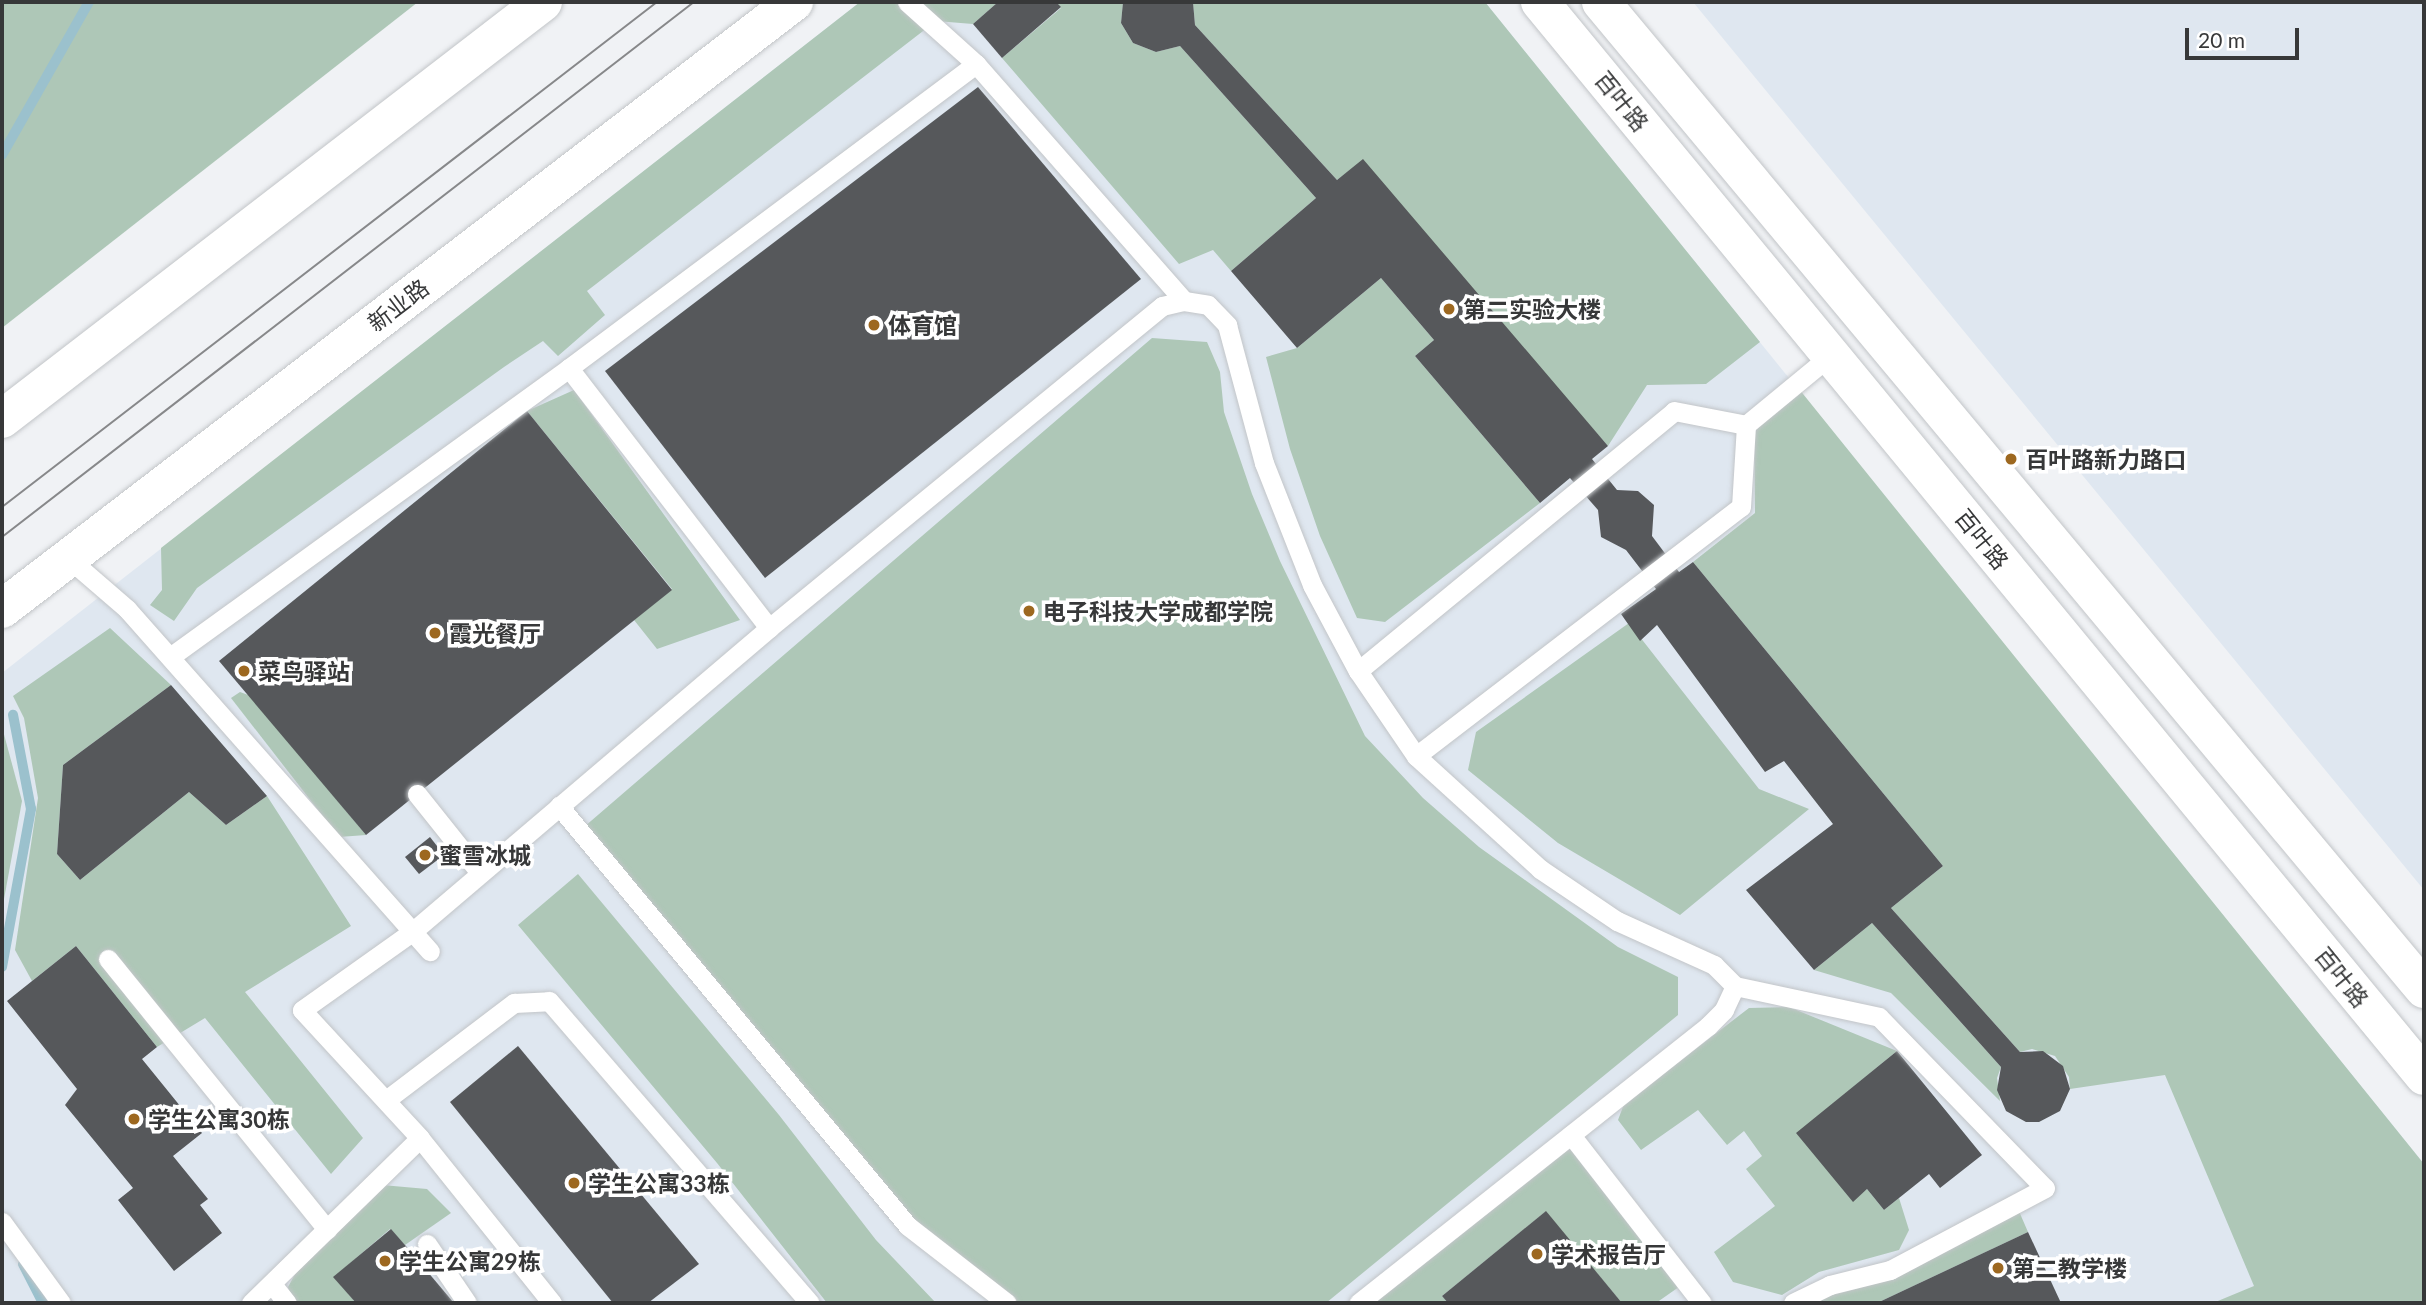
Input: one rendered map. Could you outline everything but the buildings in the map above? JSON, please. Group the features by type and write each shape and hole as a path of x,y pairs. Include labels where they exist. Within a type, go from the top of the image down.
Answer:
{"street":[{"path":"2,419 542,2"},
{"name":"新业路","path":"2,609 794,2"},
{"name":"百叶路","path":"1540,2 2424,1076"},
{"name":"百叶路","path":"1601,2 2424,989"}],"lane":[{"path":"907,2 976,64 1184,301"},
{"path":"170,657 569,368 976,64"},
{"path":"552,1303 420,1138 302,1010 413,930 769,628 1162,306 1184,301 1208,305 1227,325 1264,463 1312,585 1358,671 1416,756 1540,869 1617,921 1714,965 1735,986 1879,1017 2045,1188 1891,1270 1830,1285 1793,1303"},
{"path":"1416,756 1741,507 1746,425 1831,355"},
{"path":"569,368 769,628"},
{"path":"1358,671 1674,411 1746,425"},
{"path":"68,558 127,609 430,951"},
{"path":"417,794 480,873"},
{"path":"559,806 908,1226 1007,1303"},
{"path":"108,958 327,1228"},
{"path":"1359,1303 1708,1026 1731,999 1735,986"},
{"path":"386,1100 514,1003 549,1001 804,1301"},
{"path":"1571,1135 1702,1303"},
{"path":"251,1303 420,1138"},
{"path":"2,1222 61,1303"},
{"path":"427,1244 467,1303"},
{"path":"272,1284 286,1303"}],"shaded area":[{"name":"电子科技大学成都学院","path":"860,2 1485,2 2424,1164 2424,1303 2,1303 2,673"},
{"path":"1693,2 2424,2 2424,890 1981,352"}],"green space":[{"path":"2,2 418,2 2,328"},
{"path":"860,2 998,2 973,24 936,21 587,291 605,315 558,356 543,341 504,367 197,588 174,621 150,605 162,590 161,548"},
{"path":"1056,2 1123,2 1121,23 1133,43 1156,52 1180,46 1316,198 1231,271 1213,250 1179,264 1002,58 1061,8"},
{"path":"1193,2 1485,2 1760,342 1706,384 1647,385 1608,446 1358,164 1337,180 1195,25"},
{"path":"1381,278 1434,340 1415,356 1540,503 1385,622 1357,618 1320,536 1290,449 1266,357 1297,348"},
{"path":"1152,338 1207,342 1220,372 1224,412 1252,494 1280,561 1365,736 1423,798 1479,847 1618,947 1678,977 1678,1015 1326,1303 1007,1303 908,1226 584,827"},
{"path":"1795,384 2424,1164 2424,1303 2213,1303 2254,1286 2165,1075 2070,1089 2069,1077 2055,1056 2032,1049 2020,1052 1891,908 1943,866 1693,562 1755,513 1754,418"},
{"path":"574,390 740,620 657,649 634,620 672,589 527,411"},
{"path":"1629,623 1759,789 1809,809 1680,915 1558,843 1468,770 1476,732"},
{"path":"110,628 171,685 63,765 57,854 80,880 189,792 226,825 267,796 351,926 245,992 363,1138 331,1174 205,1018 157,1047 76,946 32,981 15,950 38,798 24,718 13,696"},
{"path":"240,692 251,696 366,835 339,837 231,698"},
{"path":"2,727 22,801 2,910"},
{"path":"578,874 779,1115 876,1240 936,1303 827,1303 717,1163 518,925"},
{"path":"1872,923 2001,1067 1997,1078 2000,1101 1891,993 1814,970"},
{"path":"1789,1007 1897,1051 1797,1133 1853,1201 1867,1189 1884,1210 1899,1198 1909,1230 1899,1250 1819,1272 1782,1295 1733,1282 1714,1252 1775,1206 1746,1169 1762,1156 1744,1131 1727,1145 1698,1110 1641,1150 1618,1120 1624,1104 1749,1008"},
{"path":"1571,1135 1686,1282 1656,1303 1622,1303 1545,1212 1442,1296 1448,1303 1359,1303"},
{"path":"382,1185 427,1189 451,1213 405,1245 390,1229 334,1277 356,1303 291,1303 288,1287 300,1265"},
{"path":"2015,1202 2028,1232 1877,1303 1793,1303 1891,1270"}],"waterway":[{"path":"2,155 89,2"},
{"path":"2,967 31,809 13,715"},
{"path":"23,1264 43,1303"}],"tram line":[{"path":"2,507 657,2"},
{"path":"2,537 694,2"}],"place":[{"name":"第二实验大楼","path":"1449,309"},
{"name":"体育馆","path":"874,325"},
{"name":"百叶路新力路口","path":"2011,459"},
{"name":"电子科技大学成都学院","path":"1029,611"},
{"name":"霞光餐厅","path":"435,633"},
{"name":"菜鸟驿站","path":"244,671"},
{"name":"蜜雪冰城","path":"425,855"},
{"name":"学生公寓30栋","path":"134,1119"},
{"name":"学生公寓33栋","path":"574,1183"},
{"name":"学术报告厅","path":"1537,1254"},
{"name":"学生公寓29栋","path":"385,1261"},
{"name":"第二教学楼","path":"1998,1268"}]}
